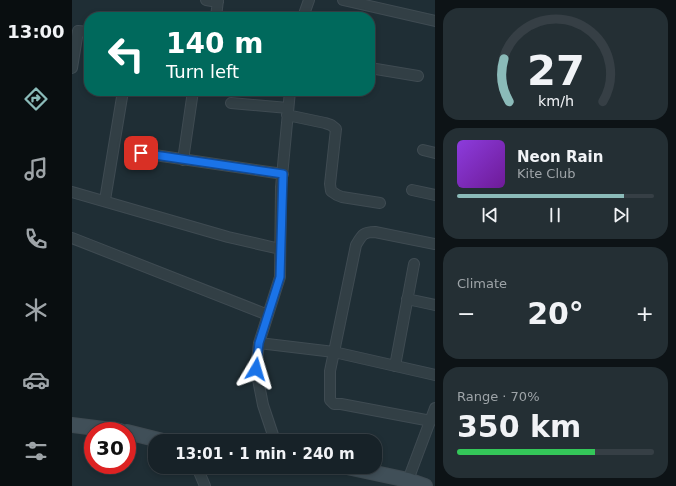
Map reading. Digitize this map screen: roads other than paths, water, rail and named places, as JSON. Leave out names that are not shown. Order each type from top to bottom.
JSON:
[{"type":"main road","points":[[72,425],[84,426]]},
{"type":"main road","points":[[136,434],[148,437]]},
{"type":"main road","points":[[380,474],[408,480],[425,486]]},
{"type":"street","points":[[206,0],[218,1],[217,12]]},
{"type":"street","points":[[305,12],[309,0]]},
{"type":"street","points":[[343,0],[435,21]]},
{"type":"street","points":[[72,68],[78,31],[84,32]]},
{"type":"street","points":[[375,69],[418,76]]},
{"type":"street","points":[[105,200],[123,96]]},
{"type":"street","points":[[183,160],[192,96]]},
{"type":"street","points":[[273,434],[263,405],[256,369],[259,343],[280,277],[283,174],[290,96]]},
{"type":"street","points":[[231,103],[288,112],[331,125],[336,129],[330,184],[331,191],[342,197],[380,203]]},
{"type":"street","points":[[423,150],[435,153]]},
{"type":"street","points":[[141,153],[283,174]]},
{"type":"street","points":[[412,190],[435,195]]},
{"type":"street","points":[[72,192],[105,200],[221,235],[280,249]]},
{"type":"street","points":[[431,421],[341,404],[334,404],[330,400],[330,371],[356,245],[361,236],[366,232],[375,232],[435,244]]},
{"type":"street","points":[[72,238],[268,315]]},
{"type":"street","points":[[395,366],[414,264]]},
{"type":"street","points":[[407,299],[435,305]]},
{"type":"street","points":[[259,343],[334,352],[435,375]]},
{"type":"street","points":[[408,480],[435,408]]},
{"type":"street","points":[[200,474],[205,486]]}]
